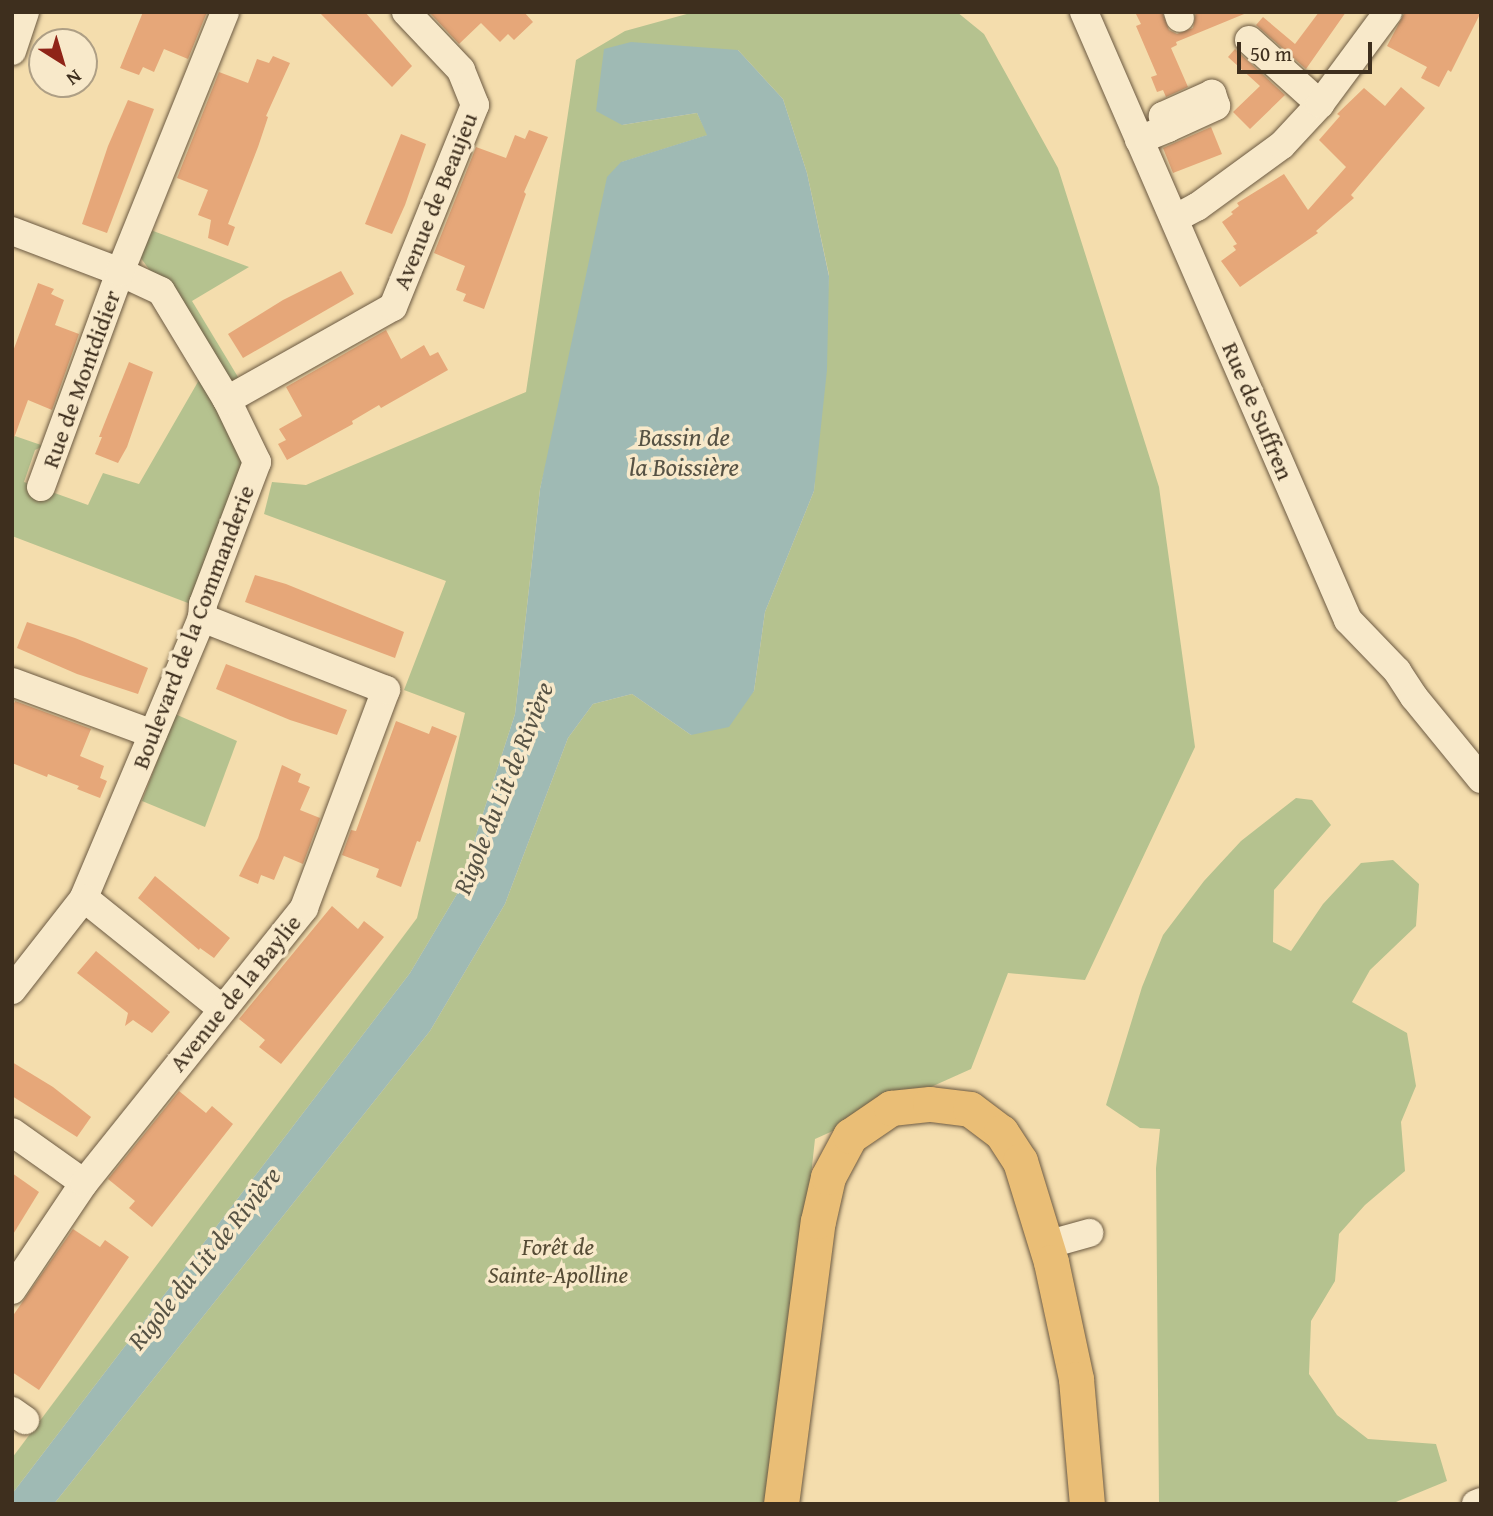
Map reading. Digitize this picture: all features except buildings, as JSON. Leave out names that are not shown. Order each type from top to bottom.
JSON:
[{"type":"main road","points":[[781,1504],[818,1221],[828,1177],[850,1136],[891,1108],[930,1104],[970,1110],[1001,1132],[1020,1161],[1046,1245],[1076,1379],[1087,1504]]},
{"type":"street","points":[[12,51],[25,12]]},
{"type":"street","points":[[120,272],[225,12]]},
{"type":"street","name":"Avenue de Beaujeu","points":[[227,400],[393,307],[475,105],[461,70],[405,12]]},
{"type":"street","name":"Rue de Suffren","points":[[1084,12],[1176,218],[1348,620],[1397,671],[1414,697],[1481,779]]},
{"type":"street","points":[[1176,218],[1206,200],[1282,145],[1320,104],[1388,12]]},
{"type":"street","points":[[1249,40],[1320,104]]},
{"type":"street","points":[[1139,140],[1168,128]]},
{"type":"street","name":"Boulevard de la Commanderie","points":[[12,231],[120,272],[161,291],[227,400],[257,462],[203,604],[202,618],[84,898],[12,990]]},
{"type":"street","name":"Rue de Montdidier","points":[[41,487],[120,272]]},
{"type":"street","name":"Avenue de la Baylie","points":[[12,1290],[83,1183],[304,908],[386,690],[202,618]]},
{"type":"street","points":[[12,682],[153,734]]},
{"type":"street","points":[[84,898],[222,1009]]},
{"type":"street","points":[[12,1132],[83,1183]]},
{"type":"street","points":[[1046,1245],[1089,1233]]},
{"type":"green space","name":"Forêt de Sainte-Apolline","points":[[694,12],[957,12],[984,34],[1058,168],[1159,487],[1195,747],[1085,980],[1008,973],[971,1069],[815,1139],[775,1504],[54,1504],[430,1031],[505,904],[568,738],[593,704],[632,694],[691,735],[754,691],[765,612],[814,491],[829,275],[807,173],[783,99],[738,50],[622,125],[697,113],[708,135],[622,162],[540,489],[515,714],[457,894],[410,973],[12,1494],[12,1458],[417,918],[465,713],[404,690],[446,581],[264,514],[272,482],[306,485],[526,392],[576,60],[625,31]]},
{"type":"green space","points":[[148,229],[249,267],[192,301],[241,382],[231,380],[140,257]]},
{"type":"green space","points":[[199,380],[245,455],[197,603],[188,603],[12,536],[12,435],[44,446],[35,450],[24,482],[88,505],[103,473],[139,484]]},
{"type":"green space","points":[[175,714],[237,741],[205,827],[142,801]]},
{"type":"green space","points":[[1296,798],[1312,800],[1331,825],[1274,890],[1273,942],[1291,951],[1323,904],[1361,863],[1393,860],[1419,884],[1416,926],[1370,970],[1352,1002],[1407,1033],[1416,1086],[1401,1122],[1405,1171],[1365,1205],[1339,1234],[1335,1281],[1311,1321],[1309,1374],[1337,1415],[1368,1439],[1436,1444],[1447,1481],[1391,1504],[1159,1504],[1156,1168],[1160,1129],[1140,1128],[1106,1105],[1142,987],[1163,935],[1204,881],[1241,841]]},
{"type":"water","name":"Bassin de la Boissière","points":[[631,42],[738,50],[783,99],[807,173],[829,276],[827,370],[814,491],[765,612],[754,691],[729,727],[691,735],[632,694],[593,704],[568,738],[505,904],[430,1031],[54,1504],[12,1504],[12,1494],[410,973],[457,894],[515,714],[540,489],[607,177],[621,162],[707,135],[697,113],[622,125],[596,111],[604,49]]},
{"type":"water label","name":"Rigole du Lit de Rivière","points":[[503,788]]},
{"type":"water label","name":"Rigole du Lit de Rivière","points":[[204,1258]]}]
